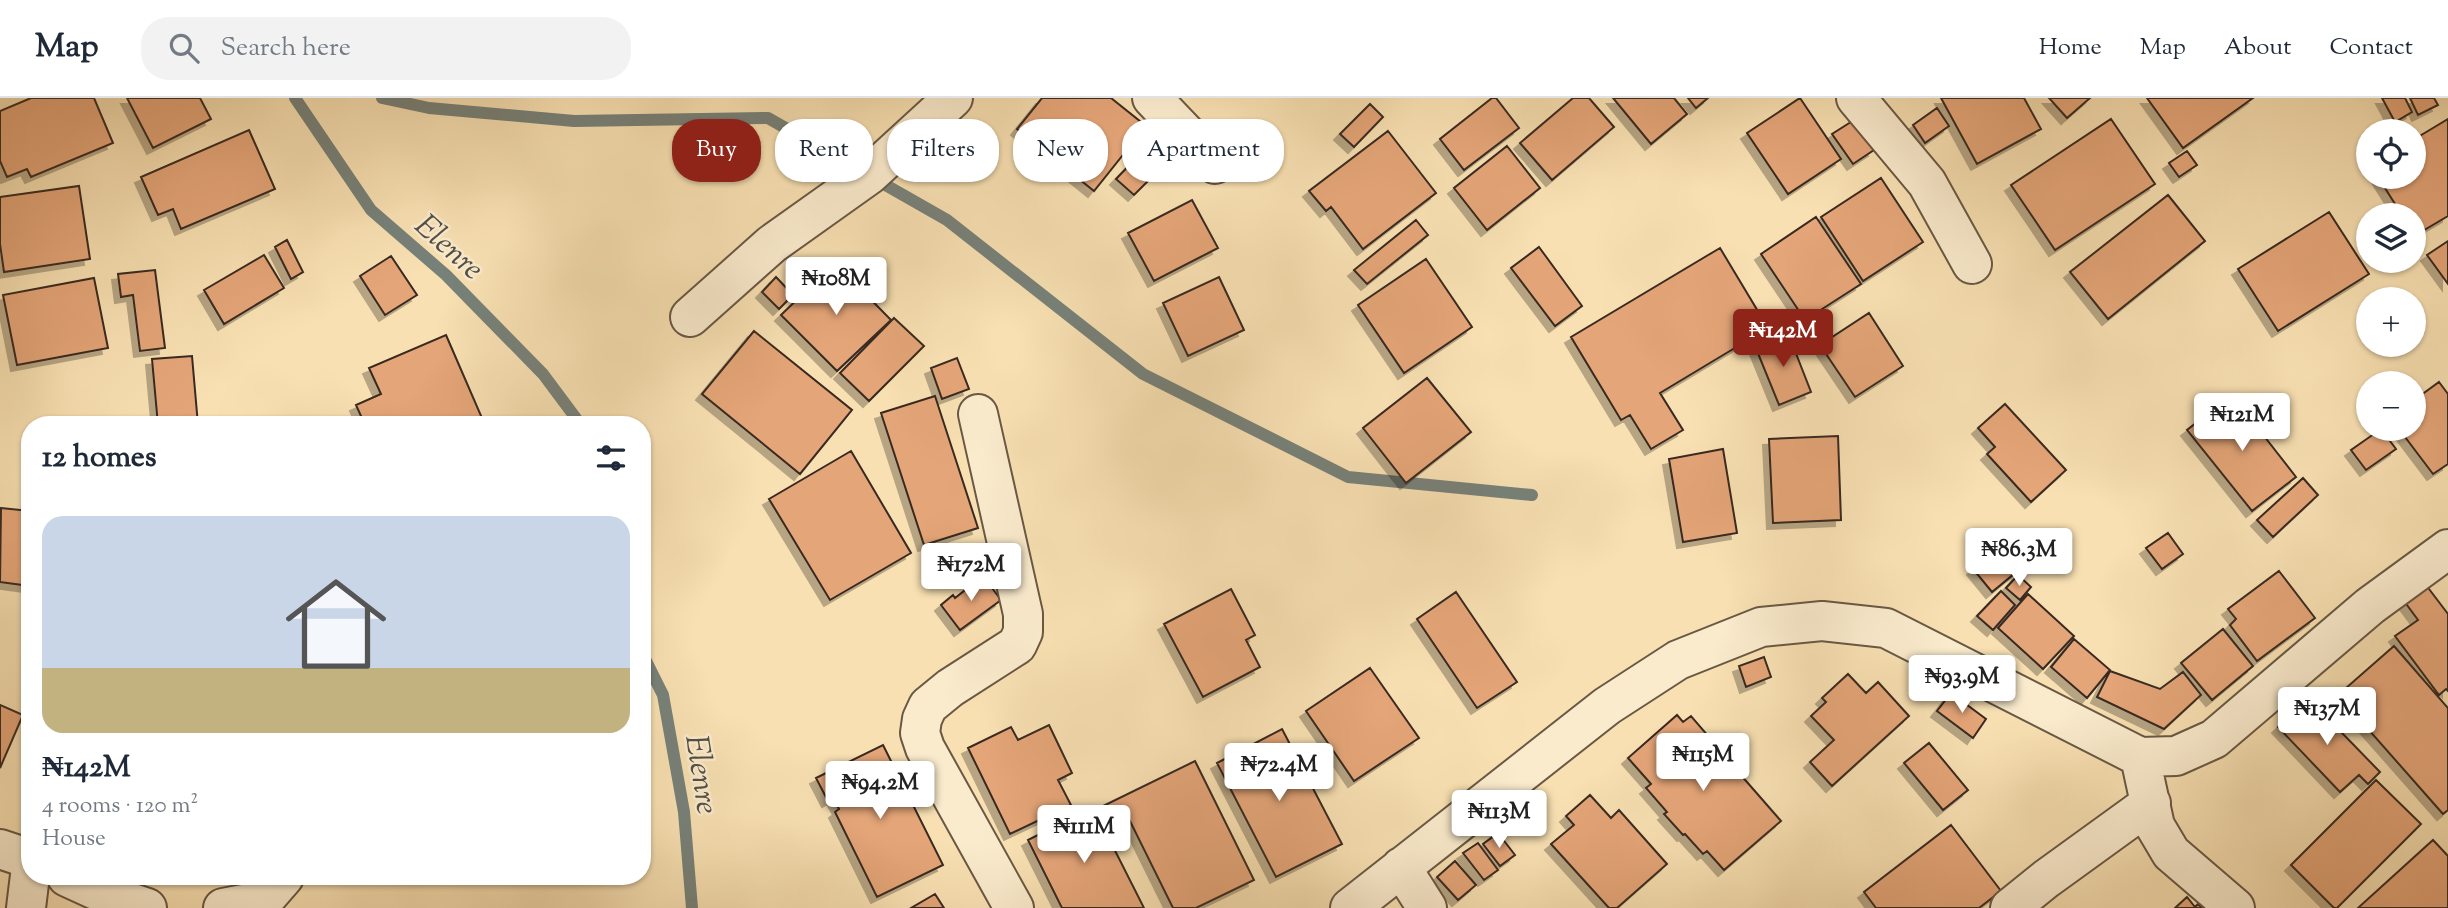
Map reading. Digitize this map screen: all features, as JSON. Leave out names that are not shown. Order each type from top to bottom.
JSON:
[{"type":"street","points":[[690,317],[772,244],[869,175],[953,98]]},
{"type":"street","points":[[1152,98],[1172,119]]},
{"type":"street","points":[[1856,98],[1927,183],[1972,264]]},
{"type":"street","points":[[978,414],[1023,614],[1023,632],[1017,645],[950,688],[928,706],[920,733],[925,748],[1014,908]]},
{"type":"street","points":[[1350,908],[1607,706],[1678,660],[1761,627],[1822,621],[1886,628],[2140,757],[2176,756],[2214,739],[2370,606],[2448,549]]},
{"type":"street","points":[[2140,757],[2155,826],[2171,853],[2235,908]]},
{"type":"street","points":[[2010,908],[2046,878],[2151,803]]},
{"type":"street","points":[[0,849],[21,856]]},
{"type":"street","points":[[1401,867],[1427,908]]},
{"type":"street","points":[[26,908],[29,885]]},
{"type":"street","points":[[85,885],[147,908]]},
{"type":"street","points":[[223,908],[276,895]]},
{"type":"building","points":[[31,98],[94,98],[113,143],[31,177],[27,169],[7,177],[0,161],[0,111]]},
{"type":"building","points":[[127,98],[200,98],[211,119],[153,148]]},
{"type":"building","points":[[1042,98],[1111,98],[1137,119],[1122,119],[1122,156],[1108,174],[1108,119],[1025,119]]},
{"type":"building","points":[[1492,98],[1496,98],[1519,128],[1464,170],[1440,139]]},
{"type":"building","points":[[1573,98],[1589,98],[1614,127],[1552,180],[1520,143]]},
{"type":"building","points":[[1613,98],[1674,98],[1687,114],[1651,144]]},
{"type":"building","points":[[1688,98],[1708,98],[1696,108]]},
{"type":"building","points":[[1800,98],[1841,159],[1788,194],[1747,133]]},
{"type":"building","points":[[1941,98],[2024,98],[2041,129],[1977,164]]},
{"type":"building","points":[[2049,98],[2090,98],[2067,118]]},
{"type":"building","points":[[2147,98],[2253,98],[2183,148]]},
{"type":"building","points":[[2382,98],[2405,98],[2412,112],[2400,119],[2393,119]]},
{"type":"building","points":[[2410,98],[2434,98],[2438,105],[2418,115]]},
{"type":"building","points":[[1370,104],[1383,117],[1354,147],[1340,134]]},
{"type":"building","points":[[1937,108],[1949,126],[1925,143],[1913,125]]},
{"type":"building","points":[[2111,119],[2155,184],[2055,250],[2011,185]]},
{"type":"building","points":[[2448,119],[2448,216],[2426,229],[2426,203],[2394,203],[2386,189],[2426,189],[2426,132]]},
{"type":"building","points":[[1854,120],[1874,150],[1853,164],[1832,134]]},
{"type":"building","points":[[249,130],[275,189],[181,229],[173,209],[158,215],[141,177]]},
{"type":"building","points":[[1388,131],[1436,193],[1363,249],[1331,207],[1326,211],[1309,191]]},
{"type":"building","points":[[1507,146],[1540,188],[1487,230],[1454,188]]},
{"type":"building","points":[[2187,151],[2197,165],[2179,177],[2169,163]]},
{"type":"building","points":[[1122,173],[1122,182],[1147,182],[1134,195],[1116,179]]},
{"type":"building","points":[[1881,178],[1923,242],[1863,281],[1821,217]]},
{"type":"building","points":[[1083,182],[1101,182],[1094,191]]},
{"type":"building","points":[[79,186],[90,259],[4,272],[0,244],[0,197]]},
{"type":"building","points":[[2168,195],[2205,241],[2108,319],[2070,272]]},
{"type":"building","points":[[1192,200],[1218,248],[1154,281],[1128,233]]},
{"type":"building","points":[[2329,212],[2356,254],[2356,273],[2369,274],[2278,331],[2238,269]]},
{"type":"building","points":[[1816,217],[1861,284],[1805,320],[1761,254]]},
{"type":"building","points":[[1416,220],[1428,235],[1367,284],[1354,270]]},
{"type":"building","points":[[287,240],[303,272],[291,279],[275,247]]},
{"type":"building","points":[[2448,241],[2448,284],[2427,255]]},
{"type":"building","points":[[1539,247],[1582,306],[1555,326],[1511,268]]},
{"type":"building","points":[[1720,248],[1768,328],[1660,393],[1683,430],[1651,449],[1630,415],[1621,420],[1571,337]]},
{"type":"building","points":[[264,255],[284,288],[224,324],[204,290]]},
{"type":"building","points":[[391,256],[417,295],[385,315],[360,276]]},
{"type":"building","points":[[1426,259],[1472,327],[1404,373],[1358,305]]},
{"type":"building","points":[[835,263],[891,320],[837,371],[781,315]]},
{"type":"building","points":[[155,270],[165,348],[140,351],[133,295],[121,297],[118,274]]},
{"type":"building","points":[[776,277],[793,295],[779,309],[762,292]]},
{"type":"building","points":[[1219,277],[1244,330],[1188,356],[1163,303]]},
{"type":"building","points":[[94,278],[108,348],[17,365],[3,295]]},
{"type":"building","points":[[1869,313],[1903,366],[1855,397],[1820,345]]},
{"type":"building","points":[[894,318],[924,346],[869,401],[840,373]]},
{"type":"building","points":[[754,331],[852,410],[800,474],[702,394]]},
{"type":"building","points":[[1788,333],[1811,392],[1779,405],[1755,346]]},
{"type":"building","points":[[446,335],[481,416],[361,416],[356,405],[381,394],[369,368]]},
{"type":"building","points":[[192,356],[197,416],[157,416],[152,359]]},
{"type":"building","points":[[957,358],[969,389],[942,399],[931,368]]},
{"type":"building","points":[[1427,378],[1471,432],[1406,483],[1363,428]]},
{"type":"building","points":[[2439,382],[2448,394],[2448,464],[2433,474],[2408,441],[2426,441],[2426,392]]},
{"type":"building","points":[[2232,395],[2296,477],[2252,511],[2187,430]]},
{"type":"building","points":[[935,396],[978,528],[924,545],[881,413]]},
{"type":"building","points":[[2005,404],[2066,470],[2031,502],[1987,454],[1995,447],[1978,428]]},
{"type":"building","points":[[1838,436],[1841,520],[1773,523],[1769,439]]},
{"type":"building","points":[[2364,441],[2390,441],[2396,449],[2366,470],[2351,450]]},
{"type":"building","points":[[1723,449],[1737,533],[1683,542],[1669,459]]},
{"type":"building","points":[[851,451],[911,553],[830,600],[769,499]]},
{"type":"building","points":[[2303,478],[2318,495],[2273,537],[2257,520]]},
{"type":"building","points":[[1,508],[21,510],[21,585],[0,582]]},
{"type":"building","points":[[2168,533],[2183,554],[2162,569],[2146,548]]},
{"type":"building","points":[[2008,542],[2026,564],[1992,592],[1973,569]]},
{"type":"building","points":[[2279,571],[2315,618],[2257,661],[2230,625],[2236,619],[2228,609]]},
{"type":"building","points":[[2018,575],[2031,587],[2020,600],[2006,588]]},
{"type":"building","points":[[983,576],[1001,600],[960,630],[941,605],[953,595],[955,598]]},
{"type":"building","points":[[2426,585],[2448,614],[2448,691],[2446,689],[2439,695],[2395,636],[2418,620],[2404,601]]},
{"type":"building","points":[[1231,589],[1255,635],[1246,640],[1260,667],[1203,697],[1164,624]]},
{"type":"building","points":[[2001,591],[2015,605],[1993,630],[1977,616]]},
{"type":"building","points":[[1456,592],[1517,682],[1477,708],[1417,619]]},
{"type":"building","points":[[2028,594],[2074,636],[2043,669],[1998,628]]},
{"type":"building","points":[[2223,629],[2253,666],[2212,700],[2181,663]]},
{"type":"building","points":[[2074,639],[2110,670],[2087,698],[2051,667]]},
{"type":"building","points":[[2394,646],[2448,708],[2448,810],[2443,814],[2338,695]]},
{"type":"building","points":[[1764,657],[1771,677],[1746,687],[1739,666]]},
{"type":"building","points":[[1370,668],[1419,738],[1354,781],[1306,711]]},
{"type":"building","points":[[2110,671],[2160,689],[2183,672],[2201,695],[2164,729],[2097,697]]},
{"type":"building","points":[[1848,674],[1866,693],[1878,682],[1909,716],[1832,786],[1810,762],[1834,740],[1811,716],[1826,702],[1822,698]]},
{"type":"building","points":[[1951,693],[1986,719],[1973,738],[1937,711]]},
{"type":"building","points":[[2309,699],[2380,772],[2368,784],[2359,775],[2340,792],[2278,727]]},
{"type":"building","points":[[0,705],[21,714],[21,720],[0,768]]},
{"type":"building","points":[[1677,715],[1683,722],[1691,716],[1716,745],[1700,758],[1711,771],[1726,758],[1781,821],[1724,870],[1707,851],[1703,854],[1664,814],[1667,812],[1646,788],[1651,784],[1628,758]]},
{"type":"building","points":[[1049,725],[1072,773],[1058,780],[1071,805],[1010,834],[968,748],[1011,727],[1018,740]]},
{"type":"building","points":[[1282,729],[1342,844],[1276,877],[1217,763]]},
{"type":"building","points":[[1929,743],[1968,790],[1943,810],[1904,763]]},
{"type":"building","points":[[883,745],[943,865],[877,897],[835,812],[839,809],[833,798],[828,801],[816,778]]},
{"type":"building","points":[[1195,761],[1254,880],[1196,908],[1173,908],[1129,819],[1110,829],[1099,808]]},
{"type":"building","points":[[2376,780],[2421,824],[2334,908],[2291,865]]},
{"type":"building","points":[[1590,795],[1611,818],[1619,810],[1667,864],[1617,908],[1609,908],[1551,844],[1574,825],[1566,816]]},
{"type":"building","points":[[1093,807],[1144,908],[1062,908],[1028,840]]},
{"type":"building","points":[[1951,825],[2001,891],[1979,908],[1876,908],[1864,892]]},
{"type":"building","points":[[1498,833],[1515,855],[1500,866],[1483,844]]},
{"type":"building","points":[[2433,840],[2448,856],[2448,908],[2358,908]]},
{"type":"building","points":[[1478,843],[1498,870],[1484,880],[1463,853]]},
{"type":"building","points":[[1455,861],[1476,885],[1458,900],[1437,877]]},
{"type":"building","points":[[935,894],[944,908],[911,908]]},
{"type":"building","points":[[2187,897],[2195,907],[2198,904],[2202,908],[2175,908]]},
{"type":"waterway","name":"Elenre","points":[[295,98],[371,210],[446,275],[543,374],[574,416]]},
{"type":"waterway","points":[[382,98],[429,108],[574,121],[768,118],[947,220],[1143,374],[1348,477],[1532,495]]},
{"type":"waterway","name":"Elenre","points":[[651,671],[663,695],[684,812],[692,908]]}]
